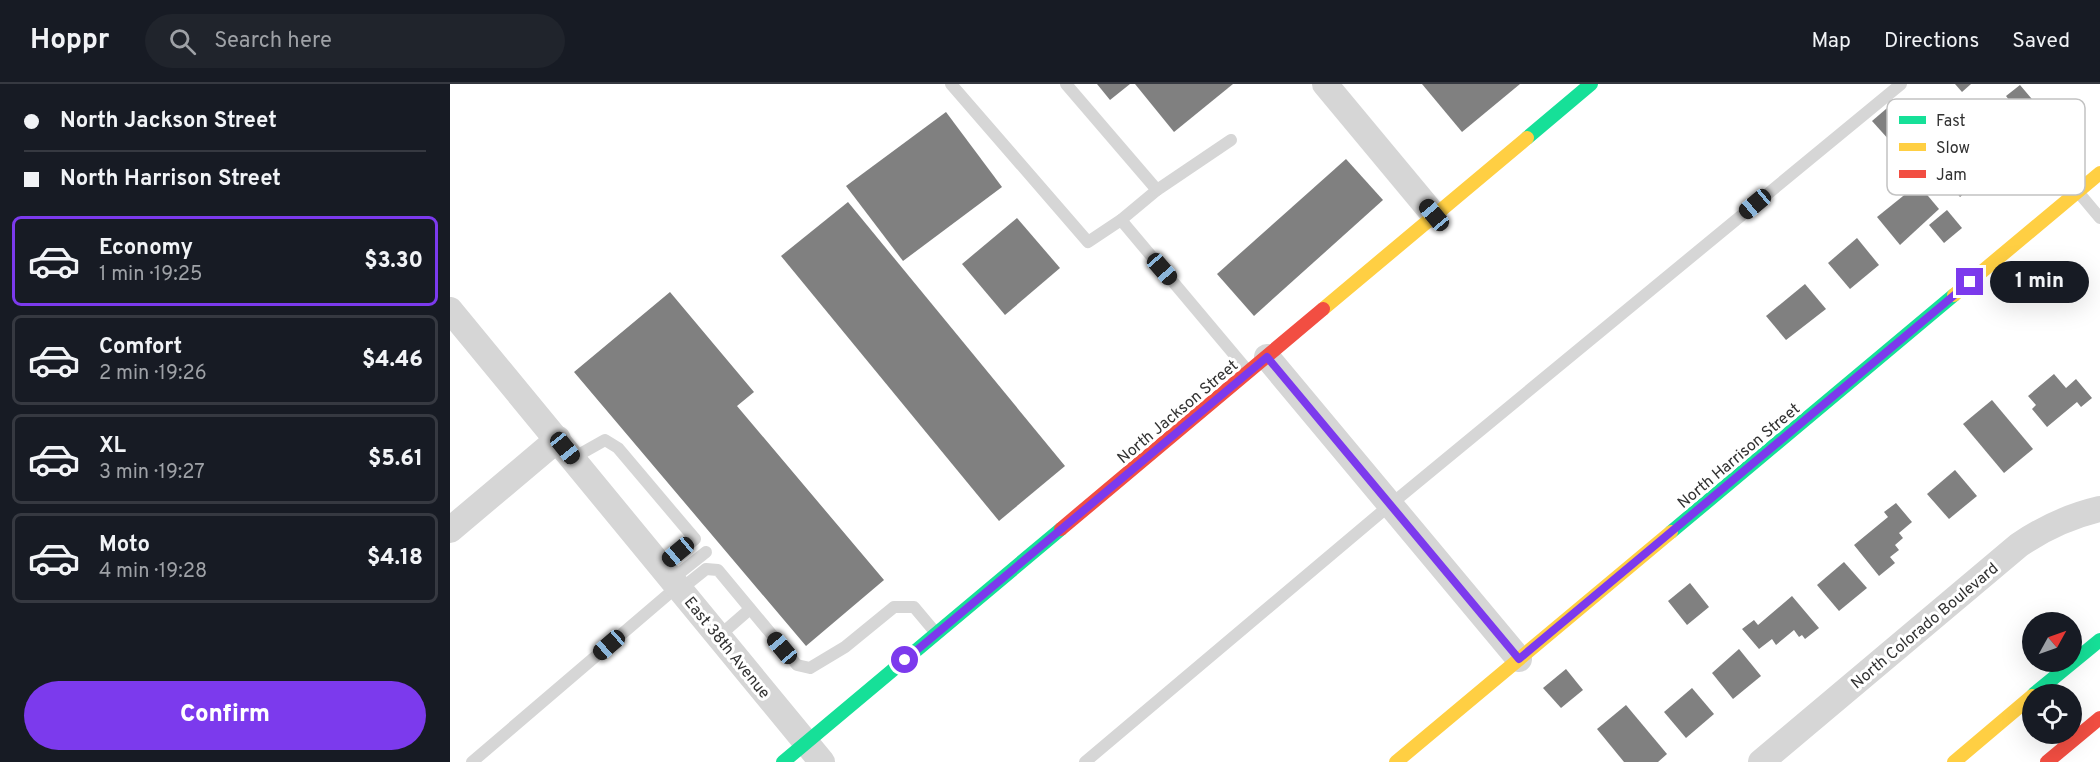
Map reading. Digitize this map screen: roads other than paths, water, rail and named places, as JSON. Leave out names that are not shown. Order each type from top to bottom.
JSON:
[{"type":"street","points":[[1324,84],[1434,215]]},
{"type":"street","name":"North Jackson Street","points":[[783,762],[1591,84]]},
{"type":"street","name":"North Harrison Street","points":[[2085,187],[2100,173]]},
{"type":"street","name":"North Harrison Street","points":[[1396,762],[2075,195]]},
{"type":"street","name":"East 38th Avenue","points":[[450,310],[822,762]]},
{"type":"street","points":[[1258,365],[1390,505],[1519,659]]},
{"type":"street","points":[[450,530],[565,448]]},
{"type":"street","name":"North Colorado Boulevard","points":[[1761,762],[2019,545],[2060,522],[2100,509]]},
{"type":"street","points":[[2046,684],[2100,640]]},
{"type":"street","points":[[1954,762],[2022,704]]},
{"type":"street","points":[[2047,762],[2100,718]]},
{"type":"lane","points":[[951,84],[1088,242],[1121,220],[1157,190],[1232,140]]},
{"type":"lane","points":[[1066,84],[1157,190]]},
{"type":"lane","points":[[1085,762],[1390,505],[1901,84]]},
{"type":"lane","points":[[2081,195],[2100,218]]},
{"type":"lane","points":[[1121,220],[1258,365]]},
{"type":"lane","points":[[565,448],[605,440],[618,448],[695,539],[673,580]]},
{"type":"lane","points":[[472,762],[706,552]]},
{"type":"lane","points":[[673,580],[706,568],[718,570],[797,666],[810,668],[845,647],[894,608],[914,607],[937,634]]},
{"type":"lane","points":[[719,636],[750,609]]}]
